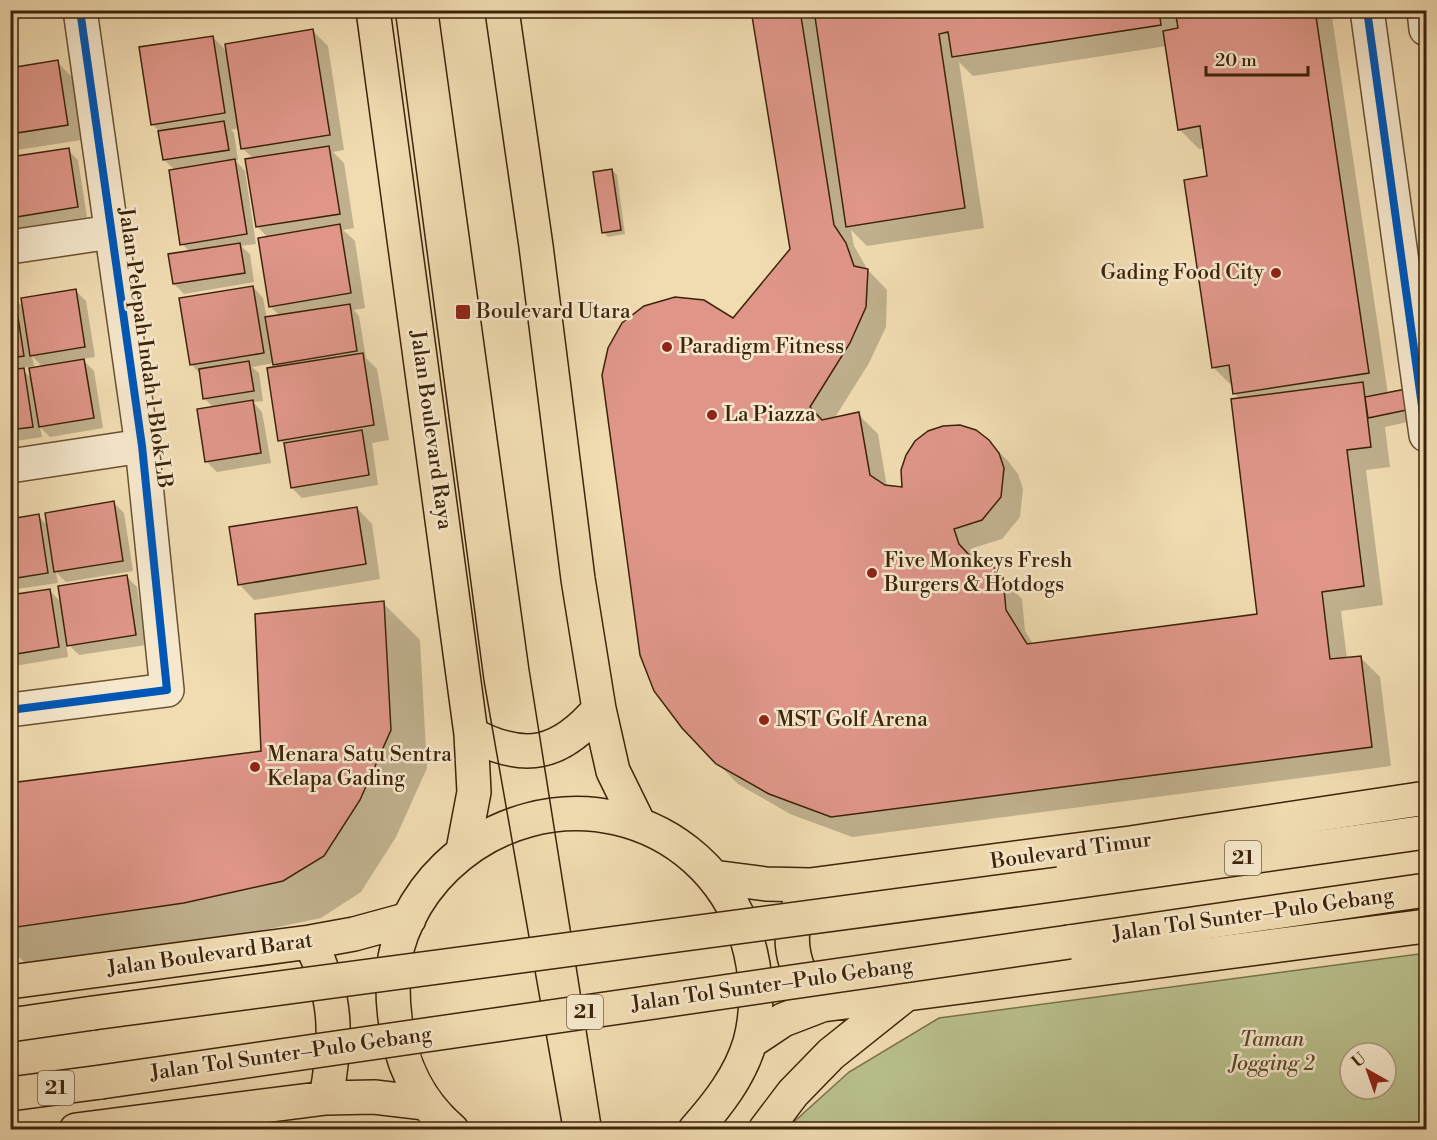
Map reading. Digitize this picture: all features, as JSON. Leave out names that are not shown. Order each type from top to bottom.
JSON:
[{"type":"main road","name":"Jalan Boulevard Raya","points":[[373,10],[471,734],[474,792],[463,850]]},
{"type":"main road","points":[[502,10],[536,246],[578,579],[599,709],[613,771],[639,824]]},
{"type":"main road","points":[[471,734],[497,747],[526,752],[555,746],[581,731],[599,709]]},
{"type":"main road","name":"Boulevard Timur","points":[[713,877],[766,884],[810,885],[1130,843],[1426,798]]},
{"type":"main road","points":[[452,1130],[425,1103],[411,1080],[393,1015],[393,974],[399,946],[417,903],[438,875],[463,850],[495,831],[529,818],[557,814],[603,815],[639,824],[671,840],[713,877],[740,920],[752,954],[756,990],[750,1042],[741,1065],[721,1100],[695,1130]]},
{"type":"main road","name":"21","points":[[10,1025],[1048,886],[1426,832]]},
{"type":"main road","points":[[810,885],[793,920],[792,950],[802,981],[822,1005]]},
{"type":"main road","name":"Jalan Tol Sunter–Pulo Gebang","points":[[10,1094],[1426,890]]},
{"type":"main road","name":"Jalan Boulevard Barat","points":[[10,982],[310,942],[354,934],[409,919]]},
{"type":"main road","points":[[750,1042],[783,1020],[822,1005],[1426,926]]},
{"type":"main road","points":[[310,942],[330,989],[334,1042],[326,1098]]},
{"type":"main road","points":[[765,1130],[793,1093],[831,1054],[905,995]]},
{"type":"main road","points":[[76,1130],[326,1098],[374,1097],[425,1103]]},
{"type":"street","name":"Jalan Pelepah Indah 1 Blok LB","points":[[10,710],[166,690],[142,446],[80,10]]},
{"type":"street","points":[[1367,10],[1426,435]]},
{"type":"street","points":[[1424,10],[1426,29]]},
{"type":"street","points":[[10,247],[111,232]]},
{"type":"street","points":[[10,466],[142,446]]},
{"type":"green space","name":"Taman Jogging 2","points":[[1426,953],[1426,1129],[786,1129],[849,1072],[939,1018]]},
{"type":"green space","points":[[227,1116],[290,1129],[151,1130]]},
{"type":"building","name":"La Piazza","points":[[751,10],[800,10],[834,225],[846,243],[854,266],[868,269],[866,307],[850,343],[810,407],[822,420],[859,412],[870,475],[885,485],[902,487],[901,470],[906,455],[915,441],[928,431],[943,426],[960,425],[976,430],[989,440],[999,453],[1004,468],[1001,497],[982,520],[954,529],[959,544],[972,558],[989,562],[1003,577],[1006,610],[1027,644],[1257,614],[1231,399],[1363,382],[1371,447],[1347,450],[1364,586],[1322,592],[1330,659],[1361,656],[1372,747],[831,817],[769,794],[716,764],[682,728],[654,691],[640,655],[602,375],[608,348],[622,323],[644,306],[675,297],[704,300],[733,318],[790,249]]},
{"type":"building","points":[[814,10],[1159,10],[1161,25],[952,57],[948,32],[939,34],[965,208],[846,227]]},
{"type":"building","name":"Gading Food City","points":[[1175,10],[1315,10],[1369,373],[1233,394],[1229,365],[1212,368],[1184,180],[1207,176],[1200,126],[1178,130],[1163,31],[1178,28]]},
{"type":"building","points":[[313,29],[330,135],[241,149],[225,44]]},
{"type":"building","points":[[213,36],[225,113],[151,125],[139,47]]},
{"type":"building","points":[[58,60],[68,125],[10,134],[10,68]]},
{"type":"building","points":[[224,121],[229,150],[163,160],[158,131]]},
{"type":"building","points":[[329,146],[340,214],[256,227],[245,159]]},
{"type":"building","points":[[69,148],[78,207],[10,218],[10,157]]},
{"type":"building","points":[[235,159],[247,234],[180,245],[169,170]]},
{"type":"building","points":[[612,169],[621,230],[602,233],[593,172]]},
{"type":"building","points":[[340,224],[351,293],[269,307],[258,238]]},
{"type":"building","points":[[240,243],[245,273],[173,284],[168,254]]},
{"type":"building","points":[[253,286],[264,353],[190,365],[179,298]]},
{"type":"building","points":[[76,289],[85,347],[30,356],[21,298]]},
{"type":"building","points":[[10,298],[15,298],[24,356],[10,358]]},
{"type":"building","points":[[350,304],[357,351],[273,365],[265,317]]},
{"type":"building","points":[[363,353],[374,425],[278,441],[267,368]]},
{"type":"building","points":[[84,359],[94,418],[39,427],[29,368]]},
{"type":"building","points":[[249,361],[254,391],[203,399],[199,369]]},
{"type":"building","points":[[24,368],[33,427],[10,430],[10,370]]},
{"type":"building","points":[[1426,385],[1426,406],[1368,418],[1365,397]]},
{"type":"building","points":[[253,400],[261,453],[205,462],[197,409]]},
{"type":"building","points":[[362,430],[369,475],[291,488],[284,443]]},
{"type":"building","points":[[114,501],[123,561],[54,572],[45,513]]},
{"type":"building","points":[[357,507],[366,564],[238,585],[229,527]]},
{"type":"building","points":[[39,514],[48,573],[10,579],[10,519]]},
{"type":"building","points":[[127,575],[136,635],[67,646],[58,586]]},
{"type":"building","points":[[50,589],[59,647],[10,655],[10,595]]},
{"type":"building","name":"Menara Satu Sentra Kelapa Gading","points":[[384,601],[391,730],[360,800],[324,856],[283,881],[184,903],[10,928],[10,783],[261,751],[255,614]]},
{"type":"tram line","points":[[395,10],[484,681],[563,1130]]},
{"type":"tram line","points":[[438,10],[529,669],[602,1130]]},
{"type":"cycle path","points":[[10,710],[167,690],[142,446],[80,10]]},
{"type":"cycle path","points":[[1367,10],[1426,435]]},
{"type":"place","name":"Gading Food City","points":[[1276,273]]},
{"type":"place","name":"Boulevard Utara","points":[[463,312]]},
{"type":"place","name":"Paradigm Fitness","points":[[667,347]]},
{"type":"place","name":"La Piazza","points":[[712,415]]},
{"type":"place","name":"Five Monkeys Fresh Burgers & Hotdogs","points":[[872,573]]},
{"type":"place","name":"MST Golf Arena","points":[[764,720]]},
{"type":"place","name":"Menara Satu Sentra Kelapa Gading","points":[[255,767]]}]
